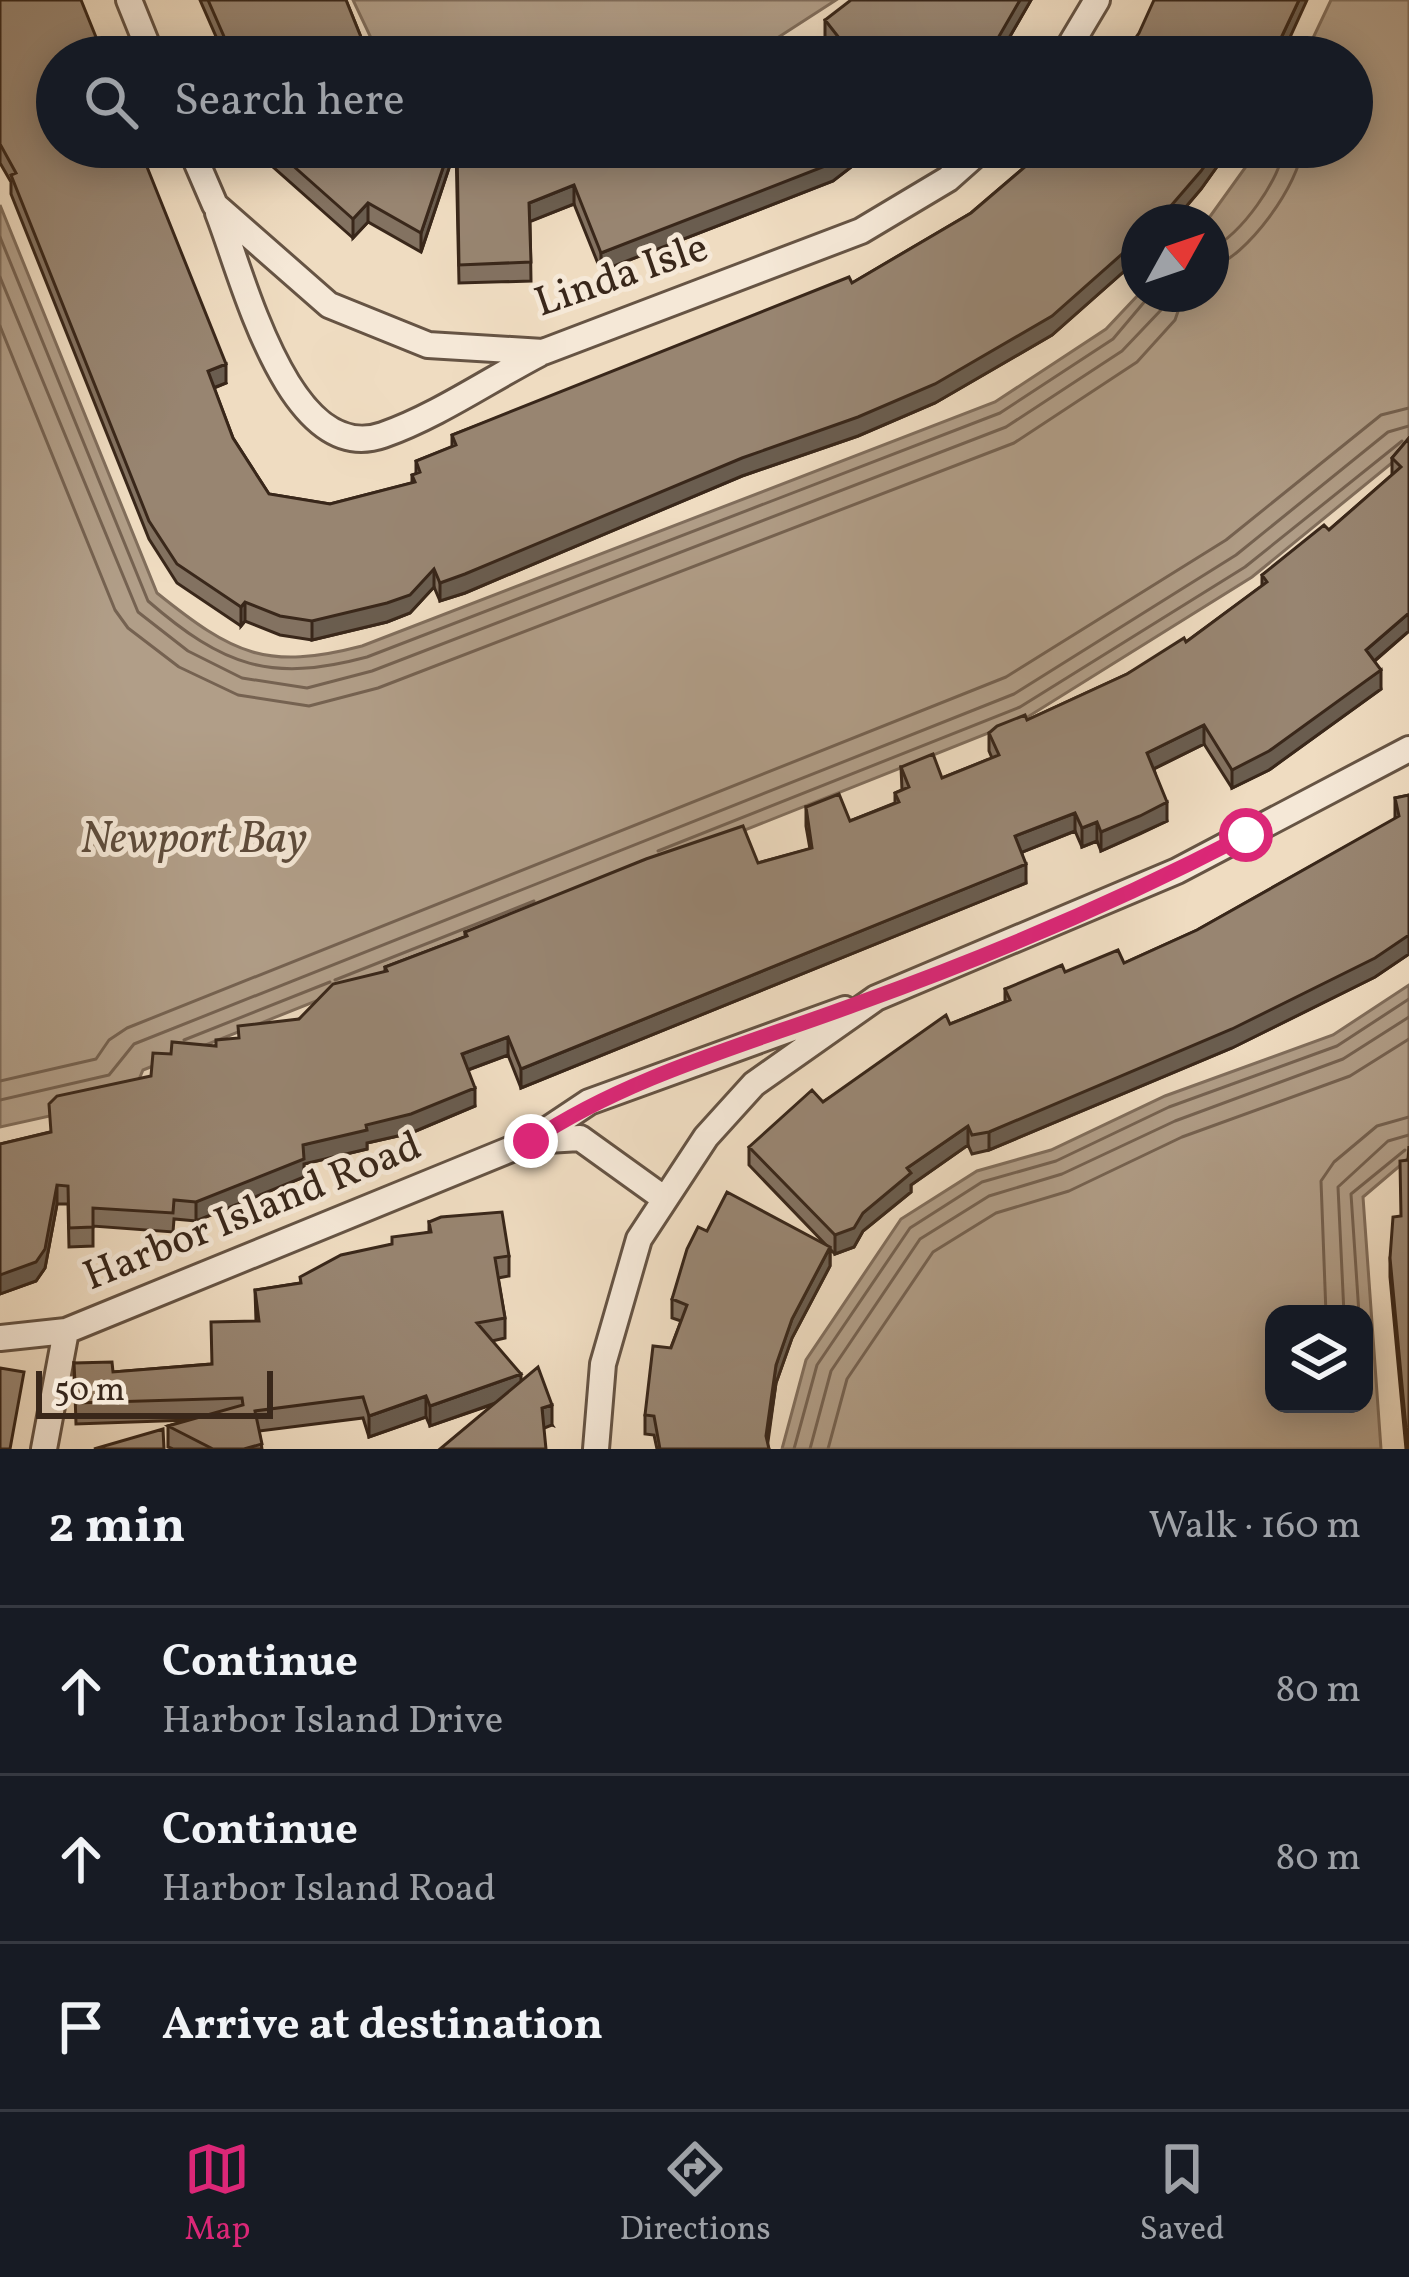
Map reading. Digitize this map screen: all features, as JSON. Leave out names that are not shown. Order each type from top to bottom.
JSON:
[{"type":"street","points":[[129,0],[144,36]]},
{"type":"street","points":[[1076,36],[1097,0]]},
{"type":"street","name":"Linda Isle","points":[[199,168],[215,205],[329,305],[428,345],[543,352],[860,231],[960,168]]},
{"type":"street","points":[[215,205],[282,375],[308,415],[342,438],[381,436],[543,352]]},
{"type":"street","points":[[596,1449],[603,1364],[639,1239],[662,1197],[754,1084],[876,998],[1177,871],[1409,749]]},
{"type":"street","name":"Harbor Island Road","points":[[0,1338],[66,1331],[531,1141],[589,1102],[876,998]]},
{"type":"street","name":"Harbor Island Road","points":[[531,1141],[580,1138],[662,1197]]},
{"type":"street","points":[[44,1449],[66,1331]]},
{"type":"water","points":[[353,0],[836,0],[780,36],[370,36]]},
{"type":"water","name":"Newport Bay","points":[[1331,0],[1409,0],[1409,449],[1252,577],[1026,718],[143,1070],[131,1098],[0,1127],[0,205],[157,593],[230,643],[252,652],[300,657],[362,646],[995,402],[1106,329],[1122,312],[1229,312],[1229,204],[1219,204],[1245,168],[1373,168],[1373,36],[1314,36]]},
{"type":"water","points":[[1409,985],[1409,1158],[1363,1197],[1371,1305],[1265,1305],[1265,1413],[1373,1413],[1373,1337],[1381,1449],[782,1449],[806,1360],[901,1219],[977,1171],[1051,1150],[1165,1096],[1333,1035]]},
{"type":"building","points":[[0,0],[81,0],[96,36],[36,36],[36,168],[147,168],[226,364],[208,371],[233,438],[269,494],[330,504],[415,482],[412,475],[420,472],[416,461],[456,445],[452,435],[849,277],[852,283],[971,213],[1024,168],[1203,168],[1173,204],[1121,204],[1121,255],[1052,316],[935,384],[742,458],[465,574],[440,583],[434,569],[410,595],[312,621],[280,616],[245,602],[241,607],[177,564],[149,521],[11,175],[16,173],[0,144]]},
{"type":"building","points":[[208,0],[346,0],[361,36],[224,36]]},
{"type":"building","points":[[851,0],[1020,0],[999,36],[838,36],[825,20]]},
{"type":"building","points":[[1154,0],[1299,0],[1282,36],[1137,36]]},
{"type":"building","points":[[296,168],[443,168],[421,233],[368,203],[353,219]]},
{"type":"building","points":[[457,168],[820,168],[601,253],[574,185],[529,203],[531,262],[459,265]]},
{"type":"building","points":[[1409,438],[1409,613],[1366,650],[1381,670],[1269,751],[1232,770],[1204,725],[1147,753],[1167,802],[1140,816],[1101,832],[1097,822],[1082,828],[1075,813],[1015,836],[1026,864],[521,1069],[508,1037],[462,1054],[475,1088],[411,1114],[366,1125],[367,1130],[303,1145],[304,1159],[196,1202],[174,1200],[173,1213],[93,1208],[93,1227],[69,1228],[68,1186],[57,1185],[45,1249],[36,1262],[0,1275],[0,1144],[51,1132],[49,1104],[57,1096],[151,1076],[153,1053],[171,1054],[172,1042],[216,1046],[216,1040],[239,1038],[238,1026],[299,1019],[333,984],[387,971],[385,967],[467,936],[465,932],[646,859],[743,826],[758,863],[812,848],[806,807],[839,794],[850,821],[899,802],[895,793],[909,787],[901,767],[933,754],[942,778],[999,755],[989,733],[997,726],[1025,715],[1027,720],[1127,674],[1184,638],[1186,642],[1267,582],[1262,575],[1324,525],[1329,530],[1401,467],[1392,458]]},
{"type":"building","points":[[1409,795],[1409,935],[1375,958],[1232,1029],[989,1132],[972,1135],[968,1126],[907,1168],[911,1173],[863,1213],[854,1228],[835,1235],[749,1147],[812,1090],[823,1102],[946,1015],[950,1024],[1010,1000],[1005,989],[1062,965],[1065,972],[1118,950],[1124,963],[1197,930],[1399,816],[1395,798]]},
{"type":"building","points":[[1409,1146],[1408,1449],[1390,1258],[1393,1217],[1401,1216],[1400,1161],[1408,1160]]},
{"type":"building","points":[[727,1192],[830,1247],[792,1319],[776,1365],[766,1436],[769,1449],[660,1449],[654,1416],[645,1415],[653,1346],[671,1348],[687,1305],[672,1299],[687,1249],[698,1227],[707,1231]]},
{"type":"building","points":[[502,1212],[509,1256],[495,1258],[505,1318],[477,1323],[521,1374],[430,1406],[426,1396],[369,1416],[363,1397],[255,1411],[262,1444],[244,1449],[213,1449],[168,1426],[243,1405],[242,1398],[76,1403],[74,1363],[112,1362],[113,1372],[212,1364],[211,1322],[259,1321],[255,1290],[301,1283],[300,1277],[341,1255],[392,1244],[392,1237],[431,1232],[429,1222],[441,1217]]},
{"type":"building","points":[[538,1367],[552,1405],[542,1408],[546,1449],[440,1449]]},
{"type":"building","points":[[0,1368],[24,1372],[10,1449],[0,1449]]},
{"type":"building","points":[[163,1429],[164,1449],[94,1449]]},
{"type":"route","points":[[531,1141],[589,1102],[876,998],[1177,871],[1246,835]]}]
